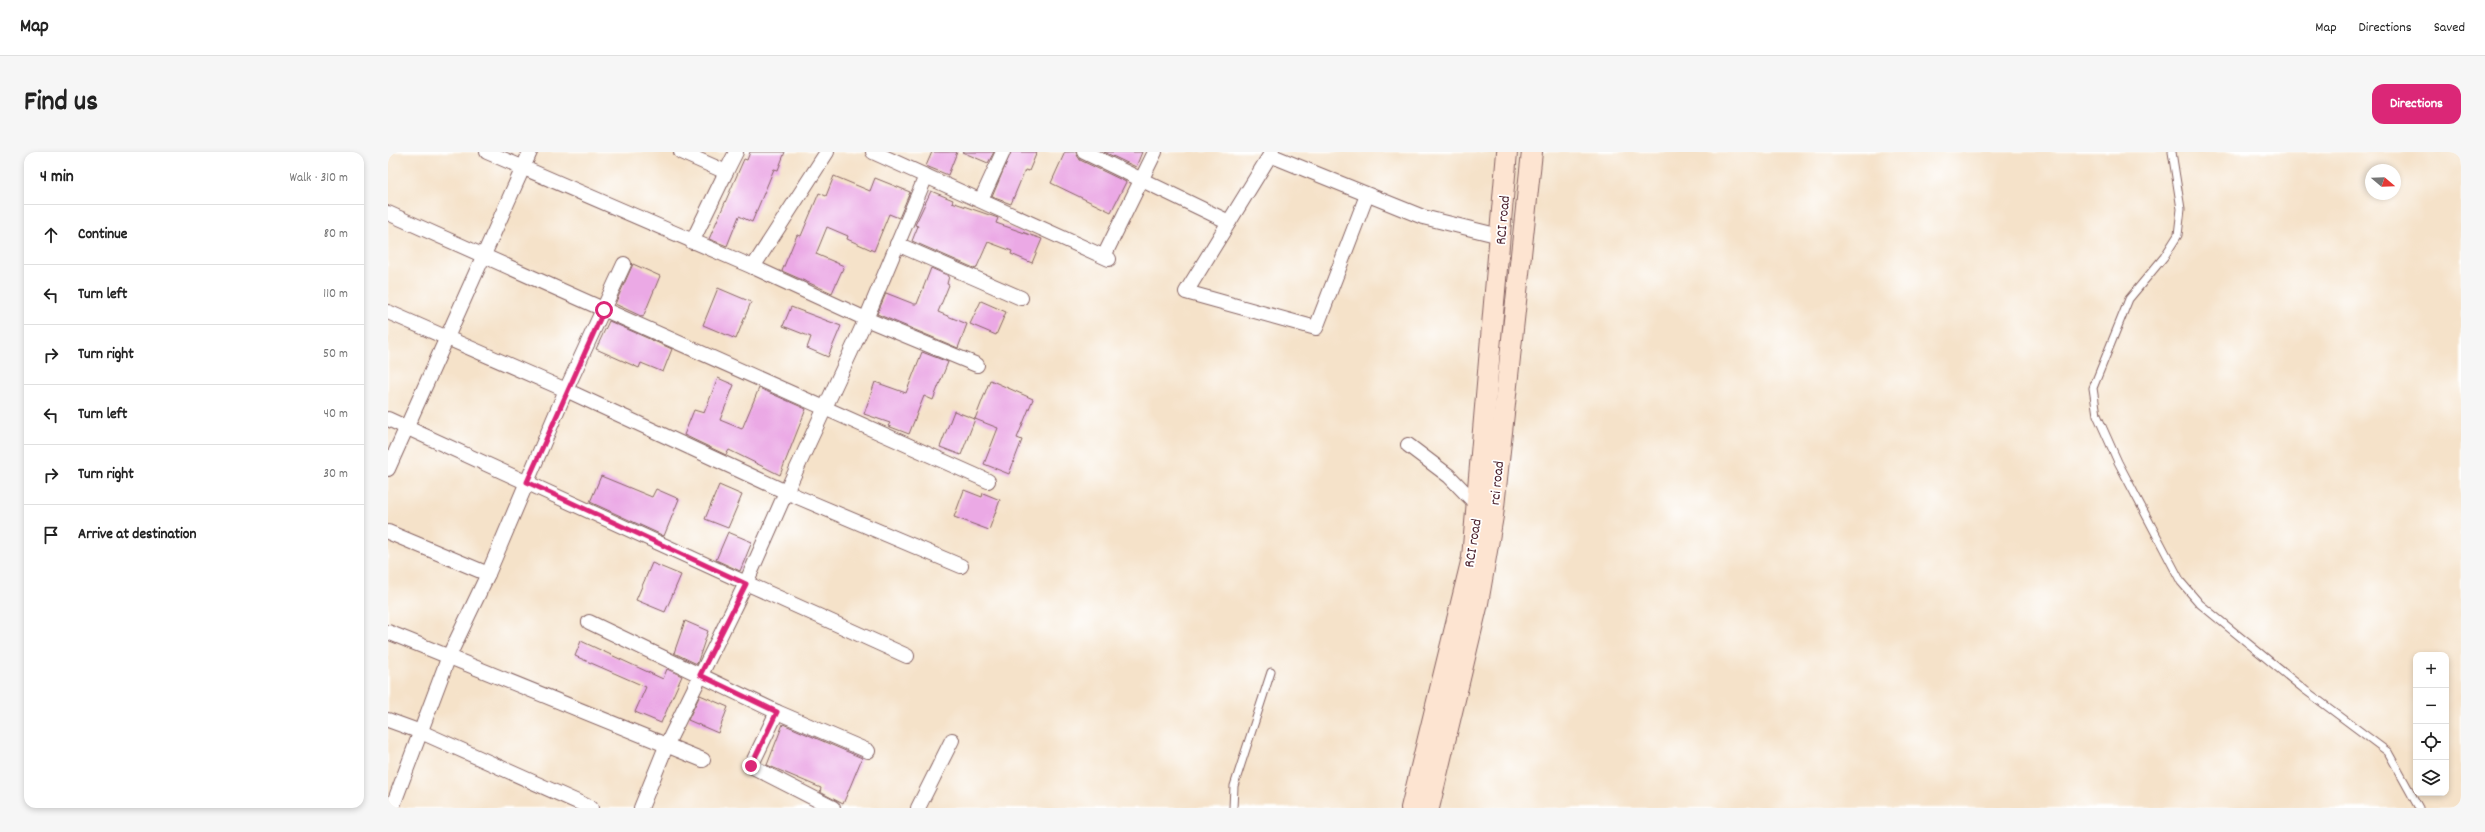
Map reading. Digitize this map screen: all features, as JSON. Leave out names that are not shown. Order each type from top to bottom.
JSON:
[{"type":"main road","points":[[1507,159],[1531,160]]},
{"type":"main road","name":"RCI road","points":[[1411,808],[1440,724],[1472,558],[1478,506],[1507,159]]},
{"type":"main road","name":"rci road","points":[[1429,808],[1440,724],[1478,603],[1493,516],[1531,160]]},
{"type":"street","points":[[487,152],[692,242],[753,267],[866,319],[977,365]]},
{"type":"street","points":[[388,470],[530,152]]},
{"type":"street","points":[[681,152],[726,172]]},
{"type":"street","points":[[692,242],[736,152]]},
{"type":"street","points":[[753,267],[827,152]]},
{"type":"street","points":[[873,152],[1107,257],[1141,179],[1155,152]]},
{"type":"street","points":[[981,200],[1003,152]]},
{"type":"street","points":[[1084,152],[1229,222]]},
{"type":"street","points":[[1368,195],[1316,328],[1186,292],[1271,153],[1423,217],[1500,236]]},
{"type":"street","points":[[642,808],[667,744],[746,584],[786,492],[866,319],[926,176]]},
{"type":"street","points":[[388,213],[988,481]]},
{"type":"street","points":[[897,244],[1021,298]]},
{"type":"street","points":[[394,805],[449,656],[488,574],[566,390],[624,264]]},
{"type":"street","points":[[388,312],[566,390],[786,492],[961,566]]},
{"type":"street","points":[[388,420],[907,656]]},
{"type":"street","points":[[1408,445],[1449,476],[1478,506]]},
{"type":"street","points":[[388,532],[488,574]]},
{"type":"street","points":[[588,622],[777,712],[868,751]]},
{"type":"street","points":[[388,632],[667,744],[703,760]]},
{"type":"street","points":[[777,712],[751,766],[833,808]]},
{"type":"street","points":[[388,720],[420,732],[591,808]]},
{"type":"street","points":[[918,808],[952,740]]},
{"type":"lane","points":[[2172,152],[2181,209],[2178,235],[2164,257],[2128,299],[2093,388],[2097,415],[2118,462],[2181,582],[2200,604],[2305,690],[2388,752],[2419,808]]},
{"type":"lane","points":[[1234,808],[1234,786],[1271,672]]},
{"type":"building","points":[[750,152],[785,152],[778,170],[774,169],[752,222],[739,216],[727,246],[709,239],[744,159],[747,160]]},
{"type":"building","points":[[932,152],[957,152],[948,175],[926,166]]},
{"type":"building","points":[[962,152],[994,152],[988,163]]},
{"type":"building","points":[[1011,152],[1037,152],[1029,171],[1025,170],[1011,204],[992,197]]},
{"type":"building","points":[[1065,152],[1076,152],[1080,160],[1126,182],[1111,212],[1051,183]]},
{"type":"building","points":[[1104,152],[1142,152],[1136,167]]},
{"type":"building","points":[[834,176],[870,191],[875,178],[910,192],[899,218],[889,214],[874,251],[847,239],[848,236],[827,227],[816,254],[844,266],[832,293],[782,271],[797,235],[801,236],[819,193],[826,196]]},
{"type":"building","points":[[931,191],[953,200],[952,202],[998,218],[996,223],[1042,239],[1032,263],[1011,254],[1012,251],[988,242],[976,269],[912,241],[918,226],[915,225]]},
{"type":"building","points":[[633,264],[660,276],[643,317],[615,304]]},
{"type":"building","points":[[931,268],[949,276],[947,284],[949,285],[938,312],[967,324],[958,348],[877,314],[886,293],[917,304]]},
{"type":"building","points":[[718,288],[751,302],[736,339],[703,325]]},
{"type":"building","points":[[981,301],[1006,312],[996,335],[970,324]]},
{"type":"building","points":[[791,307],[841,326],[828,357],[807,348],[811,337],[783,326]]},
{"type":"building","points":[[609,321],[672,349],[663,372],[641,363],[639,368],[596,349]]},
{"type":"building","points":[[922,352],[948,362],[933,400],[924,396],[909,434],[888,426],[890,423],[864,414],[875,382],[906,393]]},
{"type":"building","points":[[718,378],[734,385],[720,420],[742,429],[759,388],[806,409],[780,475],[729,450],[726,455],[684,435],[694,410],[704,413]]},
{"type":"building","points":[[990,380],[1033,399],[1017,438],[1022,440],[1009,474],[984,464],[998,428],[975,419]]},
{"type":"building","points":[[954,411],[975,419],[961,455],[940,447]]},
{"type":"building","points":[[601,476],[652,497],[656,489],[679,499],[664,536],[590,502]]},
{"type":"building","points":[[719,485],[742,495],[728,528],[705,519]]},
{"type":"building","points":[[964,490],[982,497],[983,493],[1000,500],[989,530],[954,517]]},
{"type":"building","points":[[728,532],[752,542],[740,571],[716,560]]},
{"type":"building","points":[[652,563],[681,575],[665,612],[636,600]]},
{"type":"building","points":[[685,621],[708,631],[697,664],[674,653]]},
{"type":"building","points":[[581,641],[663,679],[667,669],[682,676],[661,723],[635,712],[646,687],[575,656]]},
{"type":"building","points":[[700,695],[728,707],[718,733],[688,720]]},
{"type":"building","points":[[783,724],[862,758],[843,804],[820,792],[821,788],[767,765]]},
{"type":"route","points":[[604,310],[566,390],[527,482],[746,584],[700,675],[777,712],[751,766]]}]
